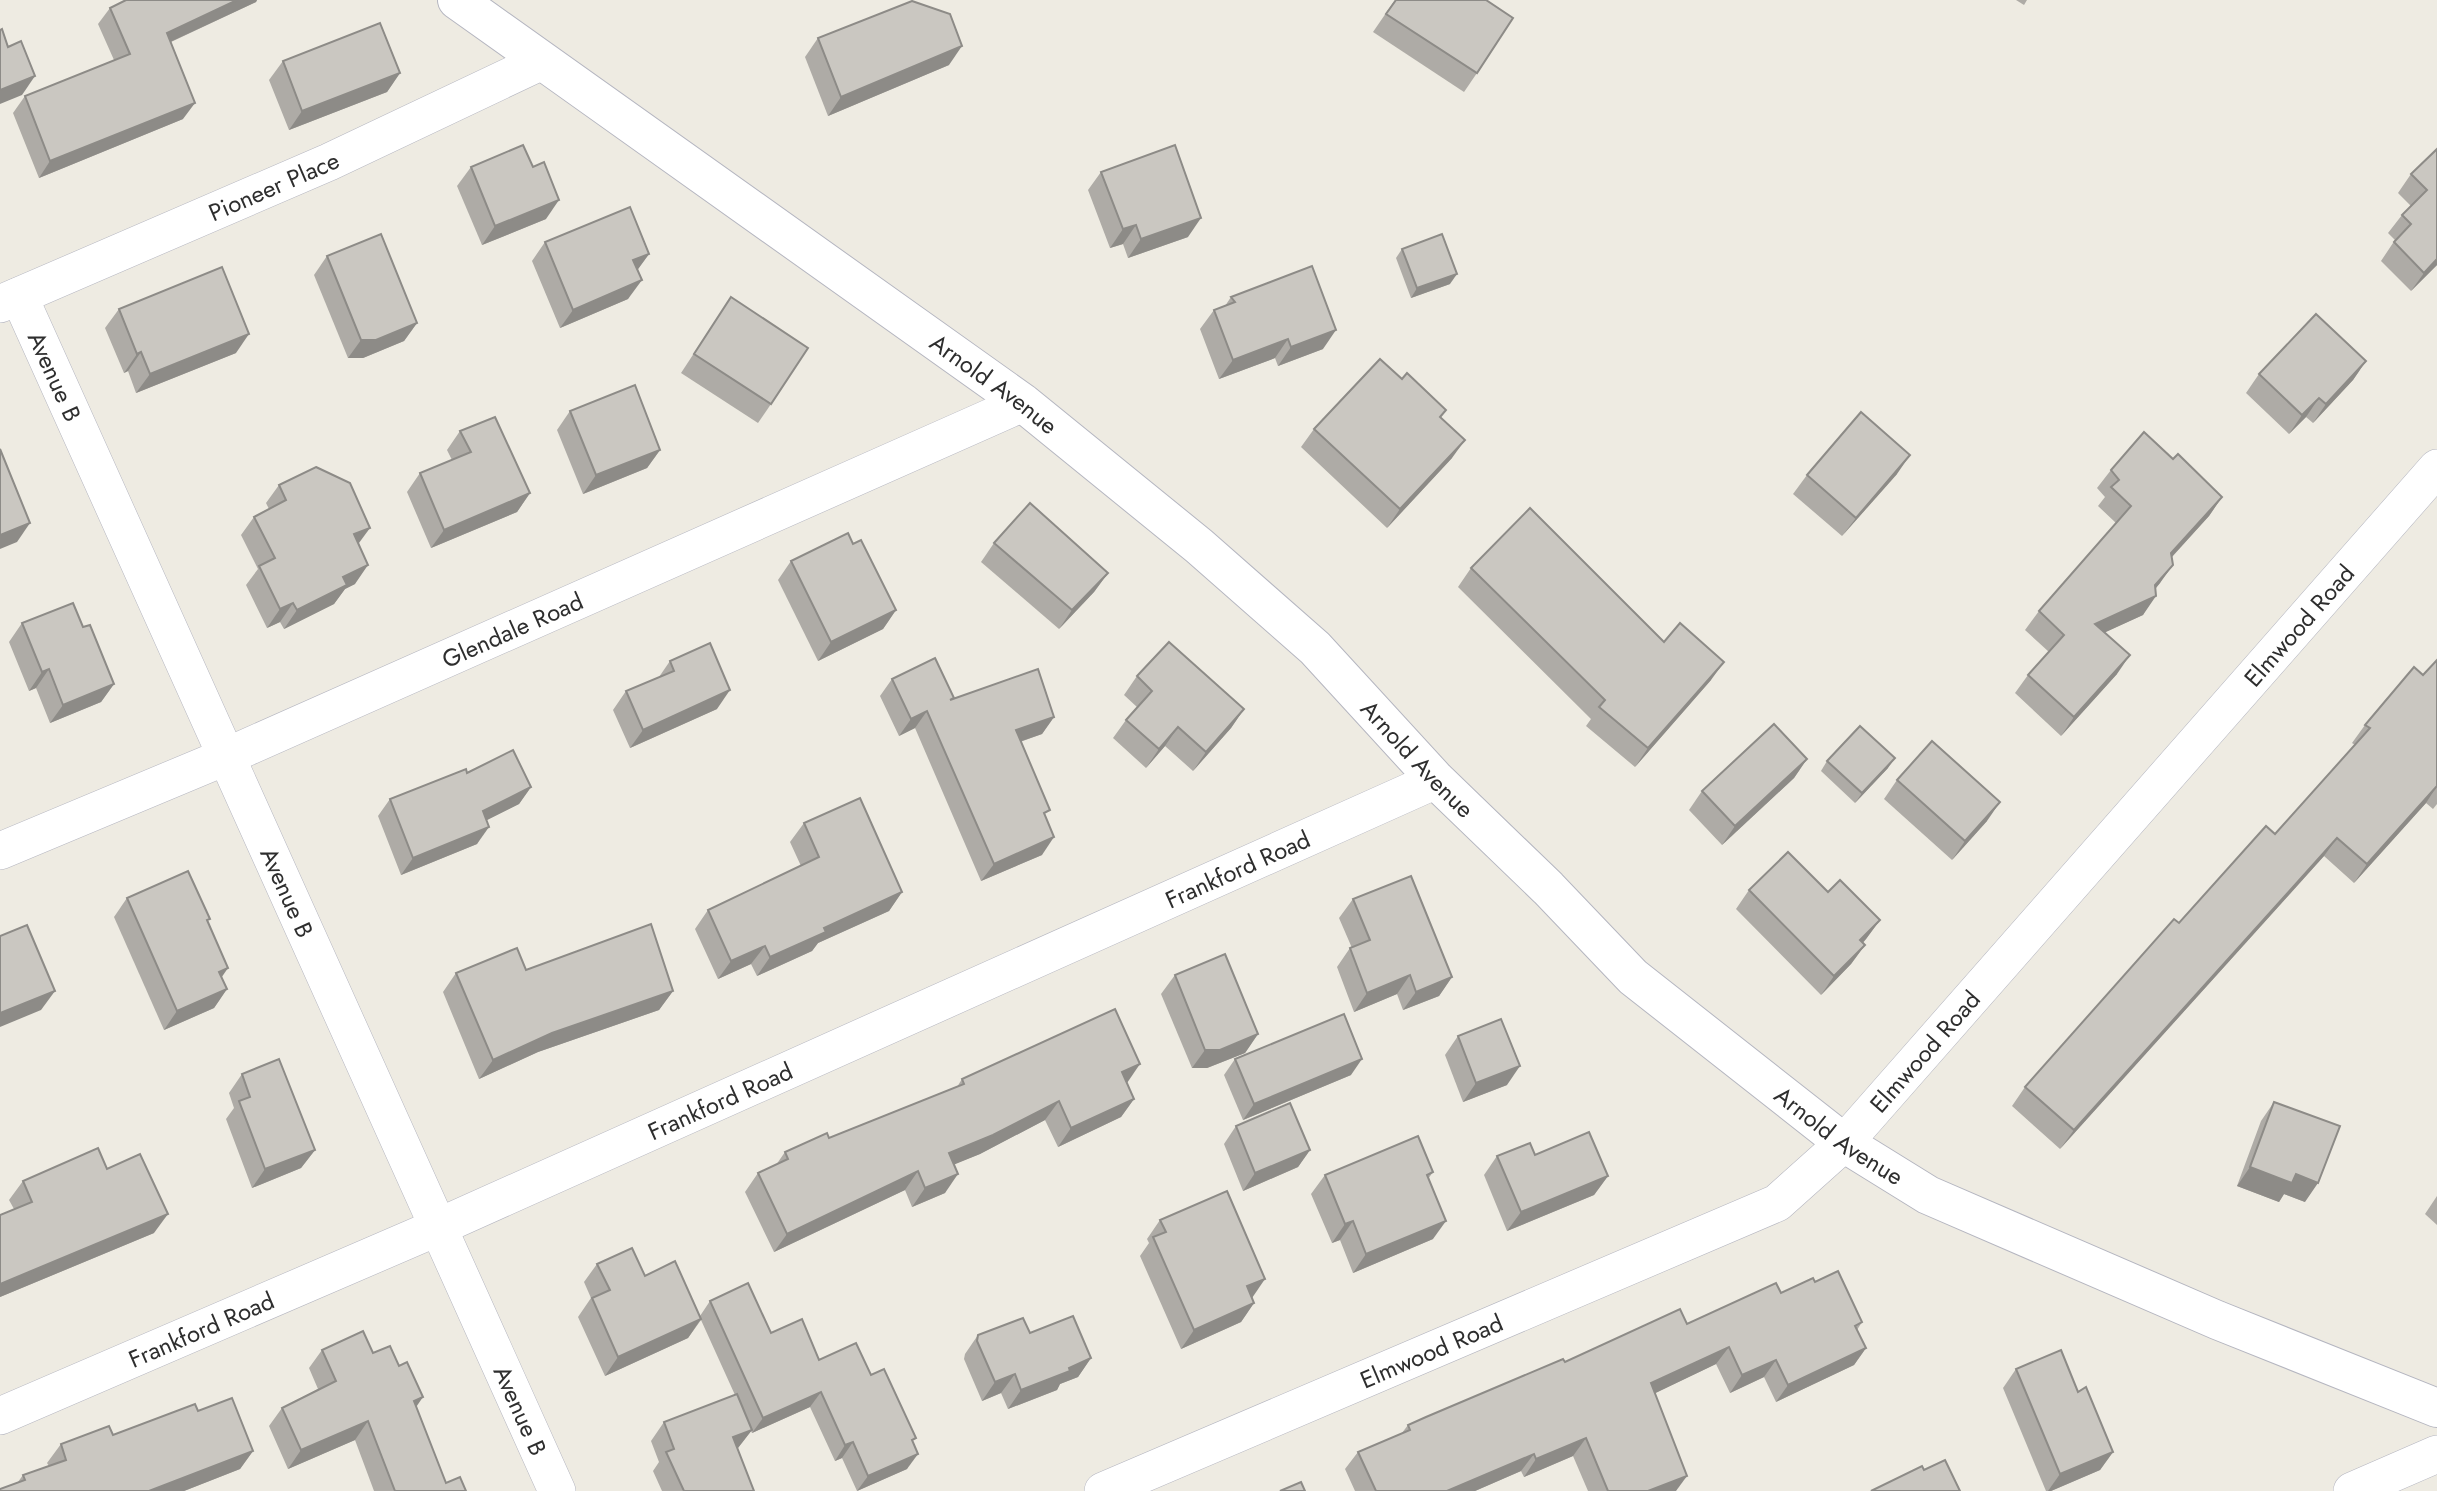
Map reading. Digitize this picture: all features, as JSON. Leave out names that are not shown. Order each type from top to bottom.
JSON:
[{"type":"street","name":"Arnold Avenue","points":[[457,0],[1023,403],[1199,546],[1315,648],[1436,780],[1548,888],[1633,977],[1844,1143],[1928,1195],[2217,1320],[2437,1408]]},
{"type":"street","name":"Pioneer Place","points":[[10,300],[329,162],[542,61]]},
{"type":"street","name":"Avenue B","points":[[10,300],[225,757],[557,1491]]},
{"type":"street","name":"Glendale Road","points":[[0,851],[225,757],[1023,403]]},
{"type":"street","name":"Elmwood Road","points":[[1103,1491],[1777,1203],[1844,1143],[2437,468]]},
{"type":"street","name":"Frankford Road","points":[[0,1416],[436,1228],[1436,780]]},
{"type":"street","points":[[2352,1491],[2437,1454]]},
{"type":"building","points":[[126,0],[237,0],[167,33],[195,103],[50,161],[25,96],[130,54],[110,8]]},
{"type":"building","points":[[1396,0],[1486,0],[1513,18],[1477,73],[1386,14]]},
{"type":"building","points":[[912,1],[950,14],[962,46],[841,97],[818,38]]},
{"type":"building","points":[[380,23],[400,73],[302,111],[283,61]]},
{"type":"building","points":[[2,29],[8,47],[21,41],[35,76],[0,90],[0,30]]},
{"type":"building","points":[[523,145],[533,167],[544,162],[559,200],[495,226],[471,167]]},
{"type":"building","points":[[1175,145],[1201,218],[1141,239],[1136,225],[1123,229],[1101,172]]},
{"type":"building","points":[[2437,149],[2437,259],[2424,273],[2394,242],[2411,224],[2402,215],[2427,190],[2411,174]]},
{"type":"building","points":[[630,207],[649,254],[633,260],[642,280],[573,310],[545,242]]},
{"type":"building","points":[[381,234],[417,323],[376,340],[361,340],[327,256]]},
{"type":"building","points":[[1442,234],[1457,274],[1417,288],[1402,249]]},
{"type":"building","points":[[1312,266],[1336,330],[1291,347],[1288,339],[1233,360],[1214,310],[1235,302],[1231,297]]},
{"type":"building","points":[[222,267],[249,334],[150,374],[141,352],[137,354],[119,309]]},
{"type":"building","points":[[731,297],[808,348],[771,404],[694,354]]},
{"type":"building","points":[[2316,314],[2366,361],[2326,404],[2319,398],[2302,415],[2259,374]]},
{"type":"building","points":[[1380,359],[1402,379],[1407,373],[1446,410],[1440,417],[1465,440],[1400,509],[1314,429]]},
{"type":"building","points":[[635,385],[660,450],[596,475],[570,411]]},
{"type":"building","points":[[1861,412],[1910,455],[1856,518],[1807,475]]},
{"type":"building","points":[[495,417],[530,493],[444,530],[420,473],[471,452],[460,431]]},
{"type":"building","points":[[2144,432],[2173,459],[2178,454],[2222,497],[2171,553],[2173,565],[2155,585],[2156,596],[2095,624],[2130,655],[2074,717],[2028,675],[2064,635],[2039,611],[2131,506],[2111,487],[2119,480],[2111,470]]},
{"type":"building","points":[[0,449],[30,523],[0,535]]},
{"type":"building","points":[[316,467],[350,483],[370,528],[354,534],[368,565],[343,577],[347,585],[297,610],[293,603],[280,609],[259,566],[275,558],[254,517],[286,500],[279,485]]},
{"type":"building","points":[[1030,503],[1108,573],[1072,610],[994,543]]},
{"type":"building","points":[[1530,508],[1664,642],[1680,623],[1724,662],[1648,748],[1599,707],[1605,700],[1471,568]]},
{"type":"building","points":[[848,533],[853,544],[861,540],[896,610],[831,642],[791,561]]},
{"type":"building","points":[[73,603],[83,627],[90,625],[114,684],[63,705],[49,669],[42,672],[22,623]]},
{"type":"building","points":[[1169,642],[1244,709],[1206,752],[1178,727],[1159,749],[1126,720],[1152,691],[1137,676]]},
{"type":"building","points":[[710,643],[730,690],[643,730],[626,691],[674,671],[670,661]]},
{"type":"building","points":[[935,658],[954,698],[950,700],[1038,669],[1054,717],[1016,730],[1050,810],[1044,813],[1054,837],[994,864],[927,711],[911,719],[892,679]]},
{"type":"building","points":[[2437,660],[2437,786],[2367,864],[2337,838],[2074,1130],[2025,1087],[2174,919],[2179,923],[2266,826],[2275,834],[2370,728],[2365,725],[2414,667],[2423,675]]},
{"type":"building","points":[[1774,724],[1807,759],[1735,826],[1702,791]]},
{"type":"building","points":[[1860,726],[1895,758],[1862,793],[1827,761]]},
{"type":"building","points":[[1932,741],[2000,802],[1965,841],[1897,780]]},
{"type":"building","points":[[513,750],[531,787],[483,811],[489,827],[413,858],[390,799],[466,769],[467,773]]},
{"type":"building","points":[[860,798],[902,892],[824,928],[826,932],[770,957],[765,946],[731,961],[708,910],[819,857],[804,823]]},
{"type":"building","points":[[1788,852],[1828,892],[1840,880],[1880,920],[1860,940],[1865,945],[1834,976],[1749,890]]},
{"type":"building","points":[[188,871],[228,968],[219,972],[227,989],[177,1011],[127,898]]},
{"type":"building","points":[[1411,876],[1452,977],[1416,992],[1410,975],[1367,993],[1350,948],[1370,940],[1353,899]]},
{"type":"building","points":[[651,924],[673,991],[552,1033],[493,1060],[456,973],[517,948],[526,970]]},
{"type":"building","points":[[27,925],[55,991],[0,1013],[0,936]]},
{"type":"building","points":[[1225,954],[1258,1034],[1220,1050],[1205,1050],[1175,975]]},
{"type":"building","points":[[1115,1009],[1140,1064],[1122,1072],[1134,1099],[1071,1128],[1059,1101],[993,1135],[949,1153],[958,1174],[925,1188],[918,1171],[787,1234],[758,1173],[788,1159],[785,1152],[827,1133],[829,1138],[964,1084],[962,1079]]},
{"type":"building","points":[[1344,1014],[1362,1059],[1254,1104],[1235,1059]]},
{"type":"building","points":[[1501,1019],[1520,1066],[1476,1083],[1458,1036]]},
{"type":"building","points":[[279,1059],[315,1150],[265,1169],[239,1101],[250,1097],[242,1074]]},
{"type":"building","points":[[2274,1102],[2340,1126],[2318,1183],[2296,1174],[2292,1183],[2250,1167]]},
{"type":"building","points":[[1290,1103],[1310,1150],[1255,1173],[1236,1126]]},
{"type":"building","points":[[1589,1132],[1608,1176],[1521,1212],[1497,1156],[1530,1143],[1535,1155]]},
{"type":"building","points":[[1418,1136],[1433,1172],[1427,1175],[1446,1221],[1366,1254],[1353,1221],[1345,1224],[1325,1175]]},
{"type":"building","points":[[98,1148],[107,1169],[140,1154],[168,1214],[0,1284],[0,1215],[32,1202],[23,1181]]},
{"type":"building","points":[[1227,1191],[1265,1279],[1247,1286],[1254,1303],[1194,1330],[1153,1237],[1166,1232],[1160,1220]]},
{"type":"building","points":[[632,1248],[645,1276],[675,1261],[701,1319],[618,1357],[592,1298],[610,1290],[597,1264]]},
{"type":"building","points":[[1838,1271],[1862,1322],[1855,1326],[1866,1348],[1788,1385],[1776,1360],[1742,1375],[1729,1347],[1651,1383],[1687,1476],[1648,1491],[1608,1491],[1586,1438],[1536,1459],[1534,1454],[1447,1491],[1376,1491],[1358,1452],[1410,1430],[1408,1425],[1426,1417],[1563,1359],[1565,1362],[1680,1309],[1687,1324],[1776,1283],[1781,1293],[1813,1278],[1815,1282]]},
{"type":"building","points":[[748,1283],[771,1333],[802,1319],[819,1360],[856,1343],[871,1375],[884,1369],[916,1438],[912,1440],[918,1454],[868,1476],[853,1442],[845,1445],[821,1392],[763,1418],[710,1301]]},
{"type":"building","points":[[1073,1316],[1091,1358],[1069,1368],[1070,1371],[1021,1390],[1015,1374],[995,1382],[977,1341],[978,1335],[1023,1318],[1030,1333]]},
{"type":"building","points":[[363,1331],[373,1353],[390,1346],[399,1366],[407,1362],[423,1397],[414,1401],[446,1483],[460,1477],[466,1491],[395,1491],[368,1421],[301,1450],[282,1408],[336,1381],[322,1350]]},
{"type":"building","points":[[2061,1350],[2078,1392],[2086,1387],[2113,1452],[2060,1474],[2016,1369]]},
{"type":"building","points":[[737,1394],[752,1430],[733,1437],[754,1491],[684,1491],[666,1452],[674,1449],[664,1422]]},
{"type":"building","points":[[232,1398],[253,1451],[149,1491],[0,1491],[25,1480],[23,1475],[66,1460],[61,1444],[109,1426],[113,1435],[195,1404],[198,1411]]},
{"type":"building","points":[[1945,1460],[1960,1491],[1871,1491],[1922,1466],[1924,1470]]},
{"type":"building","points":[[1301,1482],[1305,1491],[1280,1491]]}]
